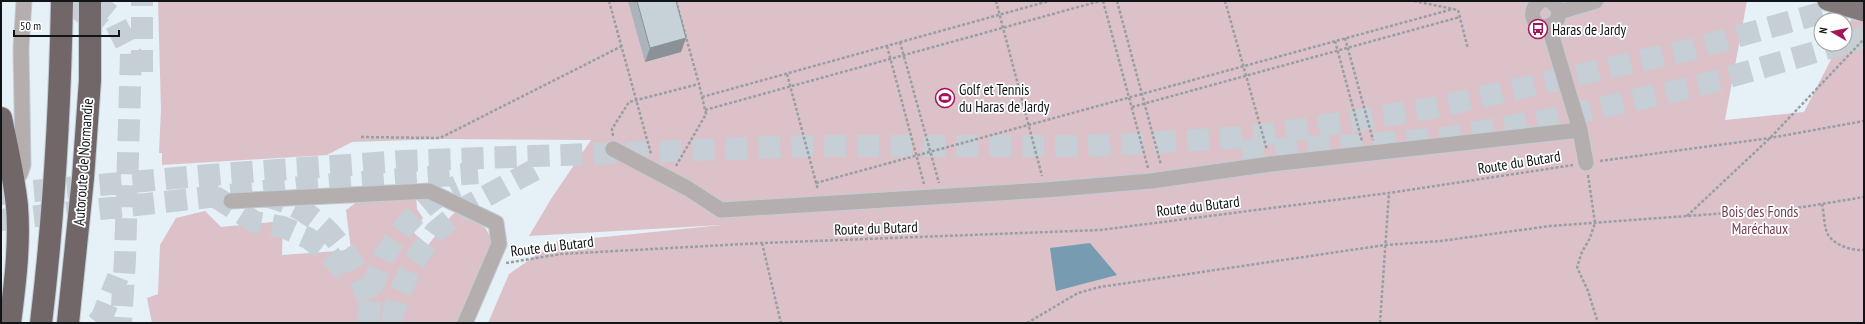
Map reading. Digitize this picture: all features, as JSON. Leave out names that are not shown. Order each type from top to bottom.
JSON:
[{"type":"highway","name":"Autoroute de Normandie","points":[[41,323],[55,176],[62,1]]},
{"type":"highway","name":"Autoroute de Normandie","points":[[68,323],[83,178],[90,80],[90,1]]},
{"type":"highway","points":[[1,118],[10,185],[18,225],[17,257],[10,323]]},
{"type":"main road","points":[[1827,1],[1864,12]]},
{"type":"lane","points":[[10,185],[20,174],[23,165],[21,48],[24,1]]},
{"type":"lane","points":[[1541,1],[1535,5],[1532,13],[1534,21],[1541,26],[1549,27],[1555,23],[1558,18],[1555,6],[1596,1]]},
{"type":"lane","points":[[1549,27],[1580,130],[1586,163]]},
{"type":"lane","points":[[613,149],[669,179],[721,210],[1045,190],[1158,180],[1271,164],[1580,130]]},
{"type":"lane","points":[[231,201],[429,191],[496,224],[499,244],[465,323]]},
{"type":"path","points":[[609,1],[637,100],[655,172]]},
{"type":"path","points":[[669,179],[706,114],[676,1]]},
{"type":"path","points":[[996,1],[1030,125],[1045,190]]},
{"type":"path","points":[[702,97],[1049,1]]},
{"type":"path","points":[[705,110],[1101,1],[1132,107],[1158,180]]},
{"type":"path","points":[[1117,1],[1145,103],[1158,180]]},
{"type":"path","points":[[1225,1],[1271,164]]},
{"type":"path","points":[[1414,1],[1458,10],[1468,48]]},
{"type":"path","points":[[816,183],[1453,9]]},
{"type":"path","points":[[1132,107],[1460,17]]},
{"type":"path","points":[[1345,38],[1371,153]]},
{"type":"path","points":[[1687,216],[1770,138],[1864,39]]},
{"type":"path","points":[[1335,41],[1371,153]]},
{"type":"path","points":[[900,42],[942,196]]},
{"type":"path","points":[[361,137],[440,138],[622,46]]},
{"type":"path","points":[[887,46],[927,197]]},
{"type":"path","points":[[787,74],[821,204]]},
{"type":"path","points":[[613,149],[612,129],[629,102],[699,84]]},
{"type":"path","name":"Route du Butard","points":[[490,265],[561,254],[762,243],[1100,230],[1389,194],[1586,163],[1770,138],[1864,121]]},
{"type":"path","points":[[1586,163],[1595,223],[1577,267],[1588,291],[1598,323]]},
{"type":"path","points":[[1380,323],[1389,194]]},
{"type":"path","points":[[1027,323],[1078,293],[1100,286],[1385,245],[1441,242],[1550,226],[1797,208],[1864,197]]},
{"type":"path","points":[[1822,204],[1828,234],[1838,244],[1857,250],[1864,250]]},
{"type":"path","points":[[762,243],[781,323]]},
{"type":"green space","name":"Bois des Fonds Maréchaux","points":[[158,1],[1747,1],[1725,120],[1804,112],[1835,52],[1853,52],[1853,16],[1864,19],[1864,323],[488,323],[509,274],[555,242],[722,225],[529,236],[551,199],[591,140],[443,139],[352,142],[327,155],[162,165],[162,153],[159,153],[161,109]]},
{"type":"green space","points":[[416,196],[417,209],[423,218],[414,233],[428,245],[451,216],[458,210],[477,220],[485,228],[490,237],[488,254],[484,266],[459,323],[152,323],[147,298],[158,294],[160,245],[176,218],[205,211],[221,227],[283,221],[282,255],[351,250],[346,210],[357,202]]},
{"type":"water","points":[[1090,243],[1117,275],[1056,291],[1050,248]]},
{"type":"building","points":[[637,1],[676,1],[686,38],[650,48]]},
{"type":"tunnel","points":[[69,1],[102,28]]},
{"type":"tunnel","points":[[93,1],[112,16],[131,54],[125,259],[121,323]]},
{"type":"tunnel","points":[[142,1],[142,72]]},
{"type":"tunnel","points":[[1,194],[221,174],[403,161],[805,146],[1078,146],[1257,136],[1433,108],[1692,49],[1864,1]]},
{"type":"tunnel","points":[[1853,40],[1864,37]]},
{"type":"tunnel","points":[[1242,151],[1338,146],[1443,138],[1551,119],[1705,84],[1815,52]]},
{"type":"tunnel","points":[[391,323],[398,297],[413,263],[435,232],[464,208],[536,169]]},
{"type":"tunnel","points":[[1,220],[309,186],[478,173]]},
{"type":"tunnel","points":[[368,323],[374,283],[386,253],[395,239],[417,214],[443,193],[457,186]]},
{"type":"tunnel","points":[[214,196],[255,222],[283,227],[308,238],[328,253],[345,272]]},
{"type":"tunnel","points":[[264,196],[284,202],[302,211],[318,222],[332,236],[345,251],[355,268],[370,306]]},
{"type":"tunnel","points":[[97,323],[102,317],[118,277]]},
{"type":"place","name":"Haras de Jardy","points":[[1538,29]]},
{"type":"place","name":"Golf et Tennis du Haras de Jardy","points":[[945,98]]}]
